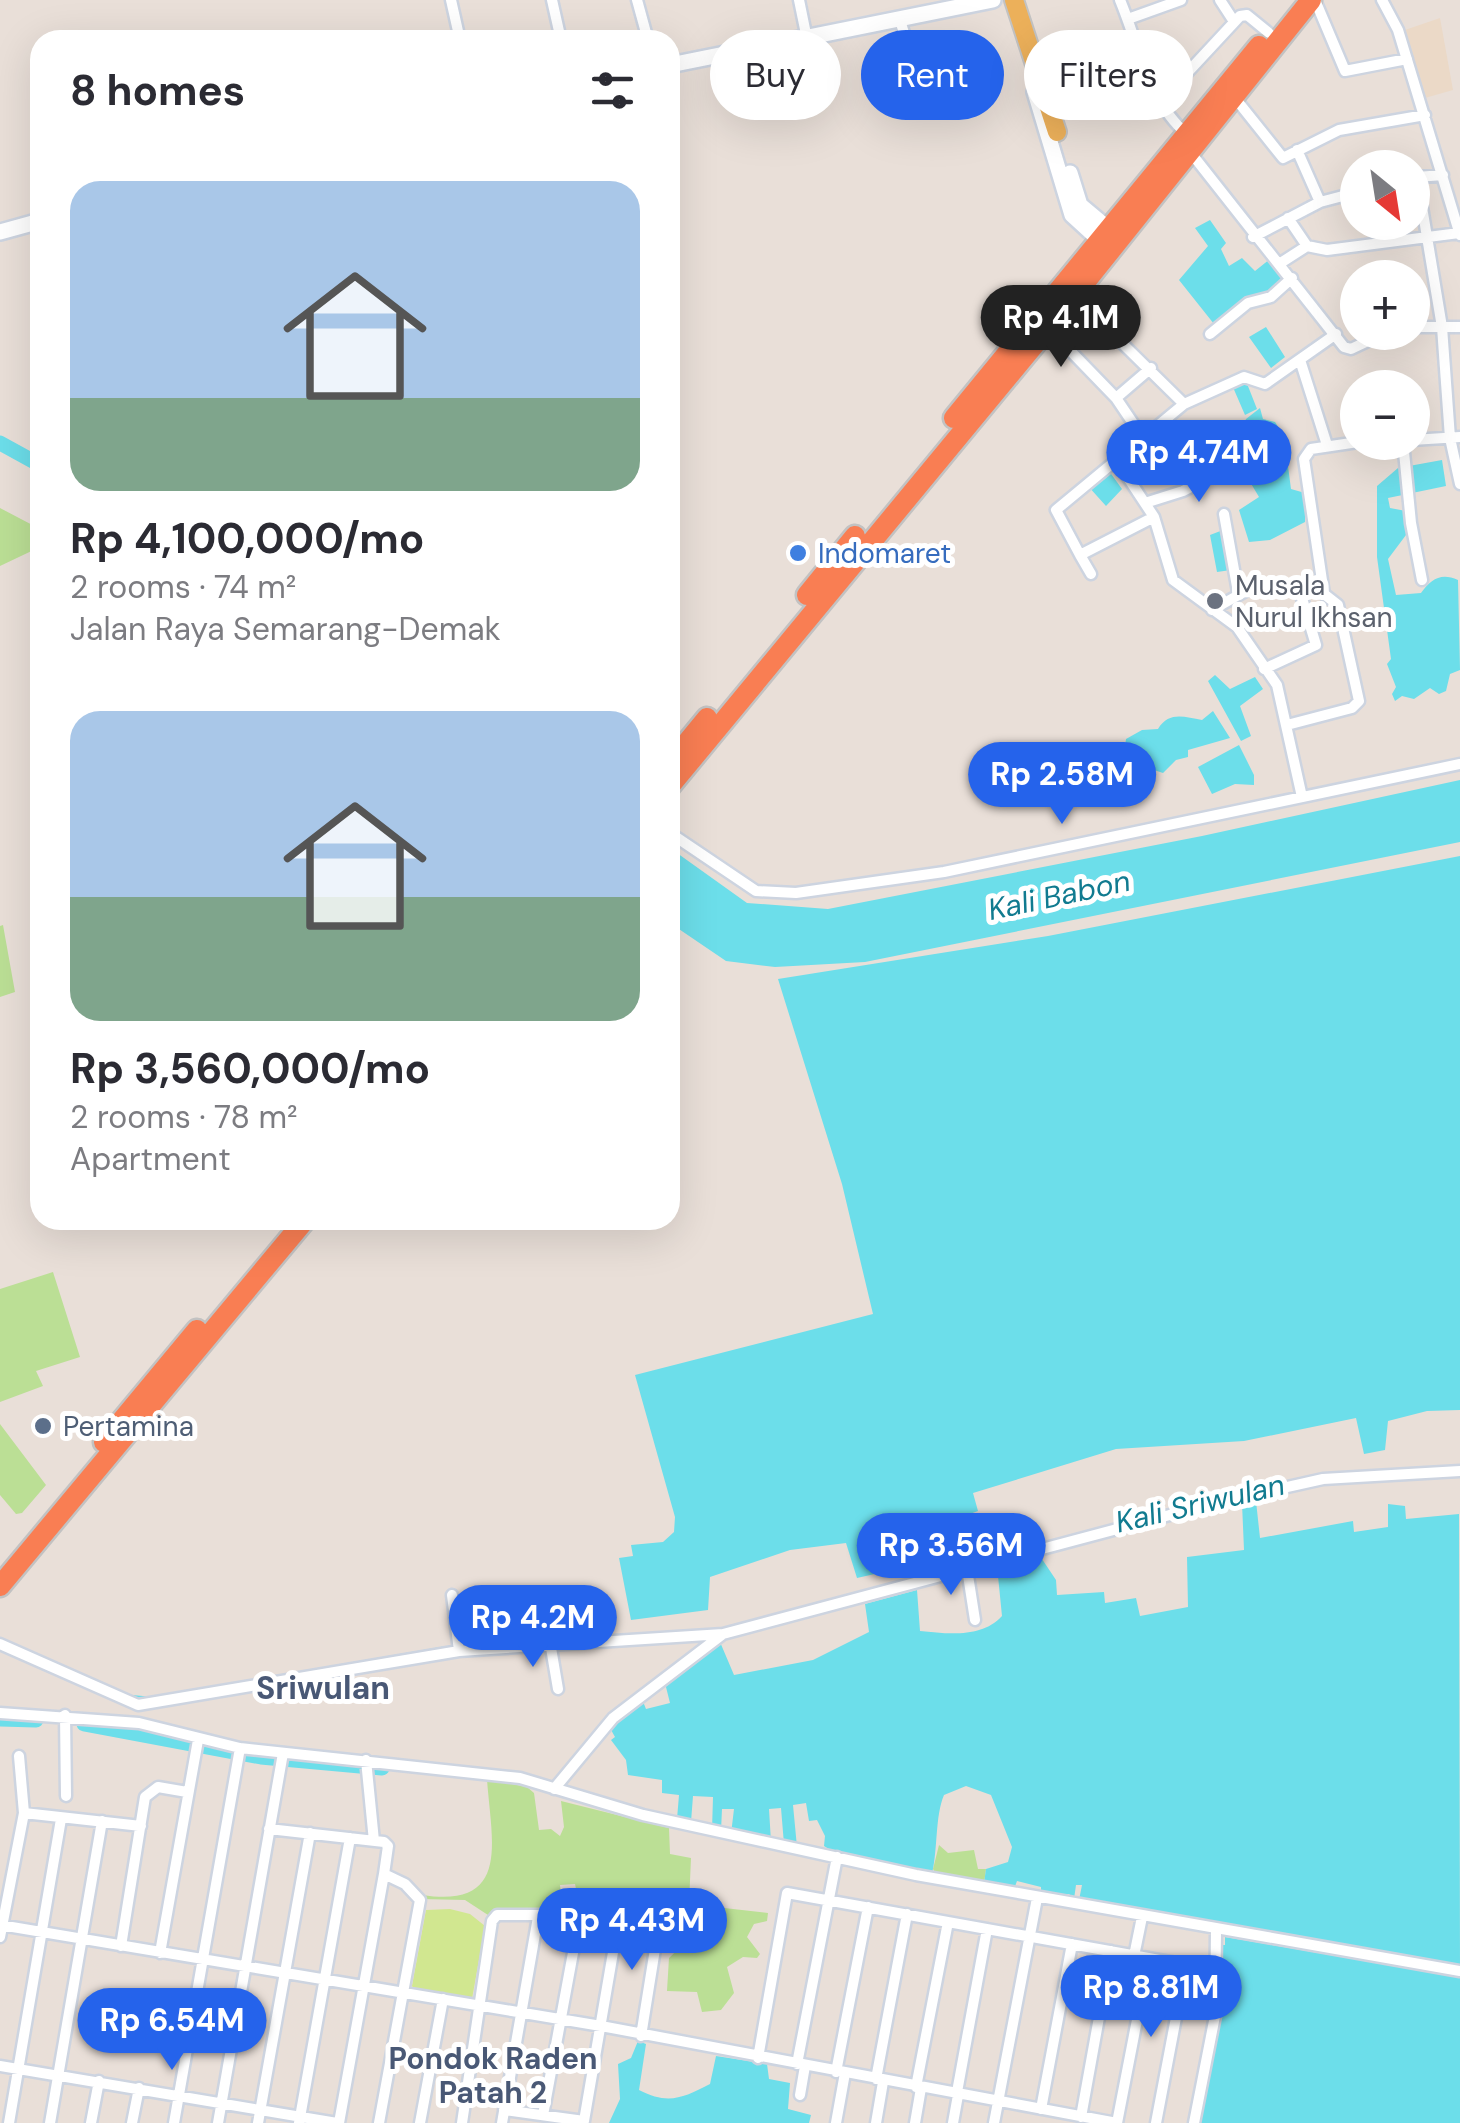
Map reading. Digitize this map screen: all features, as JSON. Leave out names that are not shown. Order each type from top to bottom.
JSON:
[{"type":"highway","points":[[1189,144],[1257,23],[1296,0]]},
{"type":"highway","points":[[680,750],[1095,228],[1235,98],[1313,0]]},
{"type":"highway","points":[[680,774],[1074,296],[1095,228]]},
{"type":"highway","points":[[0,1566],[280,1230]]},
{"type":"highway","points":[[0,1586],[296,1230]]},
{"type":"main road","points":[[1010,0],[1057,132]]},
{"type":"street","points":[[451,0],[458,30]]},
{"type":"street","points":[[552,0],[559,30]]},
{"type":"street","points":[[637,0],[645,30]]},
{"type":"street","points":[[799,0],[805,30]]},
{"type":"street","points":[[828,30],[993,0]]},
{"type":"street","points":[[1010,0],[1095,228]]},
{"type":"street","points":[[1120,0],[1133,30]]},
{"type":"street","points":[[1128,19],[1182,0]]},
{"type":"street","points":[[1220,0],[1233,20],[1257,23]]},
{"type":"street","points":[[1313,0],[1344,71],[1407,59]]},
{"type":"street","points":[[1382,0],[1407,59],[1460,234],[1430,238]]},
{"type":"street","points":[[899,17],[903,30]]},
{"type":"street","points":[[1193,72],[1233,20]]},
{"type":"street","points":[[680,62],[710,55]]},
{"type":"street","points":[[1410,116],[1414,82]]},
{"type":"street","points":[[1235,98],[1280,156],[1339,130],[1425,114]]},
{"type":"street","points":[[1173,120],[1253,236],[1340,338]]},
{"type":"street","points":[[1057,132],[1095,228]]},
{"type":"street","points":[[1297,150],[1320,202]]},
{"type":"street","points":[[1430,176],[1443,175]]},
{"type":"street","points":[[1253,236],[1320,202],[1340,197]]},
{"type":"street","points":[[1288,218],[1307,246]]},
{"type":"street","points":[[0,232],[30,224]]},
{"type":"street","points":[[1279,264],[1307,246],[1344,250],[1413,240]]},
{"type":"street","points":[[1427,240],[1460,484]]},
{"type":"street","points":[[1210,334],[1238,310],[1270,297],[1292,278]]},
{"type":"street","points":[[1074,296],[1184,404]]},
{"type":"street","points":[[1059,315],[1062,320],[1056,336],[1116,398],[1143,438]]},
{"type":"street","points":[[1430,327],[1460,327]]},
{"type":"street","points":[[1091,574],[1056,510],[1184,404],[1244,377],[1265,384],[1336,334]]},
{"type":"street","points":[[1300,360],[1328,446]]},
{"type":"street","points":[[1116,398],[1151,368]]},
{"type":"street","points":[[1430,439],[1455,438]]},
{"type":"street","points":[[1287,725],[1352,708],[1359,698],[1338,606],[1324,594],[1304,454],[1340,444]]},
{"type":"street","points":[[1405,460],[1422,580]]},
{"type":"street","points":[[1117,461],[1154,517],[1173,580],[1240,630],[1279,689],[1302,797]]},
{"type":"street","points":[[1145,503],[1233,465]]},
{"type":"street","points":[[1224,514],[1238,592]]},
{"type":"street","points":[[1080,556],[1154,517]]},
{"type":"street","points":[[1212,610],[1238,592],[1296,584],[1316,645],[1264,669]]},
{"type":"street","points":[[680,840],[736,882],[776,894],[944,872],[1460,764]]},
{"type":"street","points":[[0,1644],[138,1705],[459,1652],[550,1642],[618,1643],[723,1634],[1322,1479],[1460,1471]]},
{"type":"street","points":[[967,1569],[976,1620]]},
{"type":"street","points":[[452,1595],[459,1652]]},
{"type":"street","points":[[554,1789],[613,1718],[723,1634]]},
{"type":"street","points":[[550,1642],[558,1690]]},
{"type":"street","points":[[138,1705],[139,1723]]},
{"type":"street","points":[[0,1713],[65,1721],[139,1723],[197,1744],[239,1752],[366,1766],[480,1772],[642,1815],[1037,1898],[1460,1971]]},
{"type":"street","points":[[65,1721],[66,1796]]},
{"type":"street","points":[[160,1953],[197,1744]]},
{"type":"street","points":[[174,2123],[239,1752]]},
{"type":"street","points":[[19,1756],[24,1813],[1,1929],[82,1938],[602,2026],[1076,2119],[1114,2123],[1148,1958]]},
{"type":"street","points":[[218,2123],[282,1757]]},
{"type":"street","points":[[366,1766],[374,1841]]},
{"type":"street","points":[[121,1946],[149,1792],[158,1788],[187,1792]]},
{"type":"street","points":[[24,1813],[140,1826]]},
{"type":"street","points":[[8,2123],[62,1819]]},
{"type":"street","points":[[50,2123],[102,1821]]},
{"type":"street","points":[[0,2066],[222,2102],[300,2120],[338,2123],[388,1846],[269,1829]]},
{"type":"street","points":[[258,2123],[310,1833]]},
{"type":"street","points":[[300,2120],[350,1838]]},
{"type":"street","points":[[800,2095],[801,2065],[837,1857]]},
{"type":"street","points":[[379,2123],[420,1900],[406,1884],[384,1874]]},
{"type":"street","points":[[758,2058],[788,1892],[1215,1970]]},
{"type":"street","points":[[994,2123],[1037,1898]]},
{"type":"street","points":[[462,2123],[483,2006],[493,1918],[580,1914],[654,1904],[661,1912],[641,2036]]},
{"type":"street","points":[[504,2110],[584,2121],[621,1906]]},
{"type":"street","points":[[836,2123],[840,2073],[868,1907]]},
{"type":"street","points":[[543,2115],[580,1914]]},
{"type":"street","points":[[876,2123],[879,2081],[907,1914]]},
{"type":"street","points":[[1134,1956],[1142,1916]]},
{"type":"street","points":[[502,2123],[538,1917]]},
{"type":"street","points":[[915,2123],[948,1922]]},
{"type":"street","points":[[953,2123],[988,1929]]},
{"type":"street","points":[[1194,2123],[1215,2016],[1216,1931]]},
{"type":"street","points":[[1035,2123],[1072,1944]]},
{"type":"street","points":[[1076,2119],[1111,1951]]},
{"type":"street","points":[[1156,2123],[1186,1965]]},
{"type":"street","points":[[420,2123],[443,1999]]},
{"type":"street","points":[[92,2123],[99,2081]]},
{"type":"street","points":[[132,2123],[139,2088]]},
{"type":"shaded area","points":[[1440,18],[1453,90],[1425,98],[1402,31]]},
{"type":"green space","points":[[0,508],[30,524],[30,552],[0,566]]},
{"type":"green space","points":[[3,925],[15,992],[0,997],[0,926]]},
{"type":"green space","points":[[53,1272],[80,1357],[36,1371],[43,1386],[0,1402],[0,1289]]},
{"type":"green space","points":[[0,1424],[46,1485],[22,1513],[16,1514],[0,1495]]},
{"type":"green space","points":[[487,1779],[527,1787],[534,1793],[539,1830],[551,1829],[560,1836],[564,1827],[561,1801],[669,1828],[670,1854],[691,1858],[689,1904],[768,1913],[767,1921],[754,1924],[747,1937],[760,1954],[757,1958],[743,1957],[727,1967],[734,1993],[721,2010],[702,2012],[697,1992],[667,1991],[669,1958],[696,1932],[686,1913],[671,1915],[662,1902],[618,1903],[581,1912],[575,1884],[560,1885],[564,1917],[488,1915],[465,1900],[421,1899],[415,1886],[422,1895],[451,1897],[471,1891],[483,1881],[492,1846]]},
{"type":"green space","points":[[939,1845],[948,1853],[974,1850],[978,1869],[986,1869],[984,1883],[937,1876],[933,1869]]},
{"type":"green space","points":[[450,1909],[470,1914],[485,1926],[472,1999],[416,1991],[412,1986],[426,1910]]},
{"type":"water","points":[[1210,220],[1226,243],[1221,249],[1229,266],[1242,258],[1255,271],[1270,259],[1286,277],[1263,297],[1252,297],[1214,324],[1179,280],[1208,246],[1195,228]]},
{"type":"water","points":[[1266,327],[1285,357],[1271,368],[1249,337]]},
{"type":"water","points":[[1246,381],[1257,409],[1245,415],[1232,385]]},
{"type":"water","points":[[1260,408],[1263,419],[1275,422],[1284,436],[1291,489],[1305,493],[1305,522],[1270,540],[1249,542],[1239,510],[1259,497],[1240,465],[1259,455],[1255,448],[1238,457],[1233,448],[1246,419]]},
{"type":"water","points":[[1442,460],[1446,486],[1388,498],[1390,508],[1406,511],[1406,535],[1388,559],[1396,595],[1421,593],[1441,577],[1458,580],[1460,670],[1450,674],[1446,691],[1439,694],[1430,688],[1414,699],[1402,696],[1395,701],[1392,694],[1396,687],[1387,664],[1391,659],[1377,557],[1377,486],[1398,468]]},
{"type":"water","points":[[1109,471],[1122,489],[1106,506],[1088,486]]},
{"type":"water","points":[[1223,530],[1231,570],[1217,572],[1210,535]]},
{"type":"water","points":[[1215,675],[1230,689],[1255,677],[1263,689],[1240,706],[1251,736],[1241,741],[1208,681]]},
{"type":"water","points":[[1213,711],[1230,738],[1188,750],[1188,757],[1176,760],[1163,773],[1148,768],[1148,774],[1128,774],[1123,760],[1126,739],[1142,730],[1158,729],[1172,717],[1202,720]]},
{"type":"water","points":[[1239,745],[1254,775],[1254,785],[1235,784],[1212,794],[1198,767]]},
{"type":"water","points":[[1460,780],[1460,842],[865,962],[775,967],[726,961],[680,930],[680,855],[747,903],[828,909],[1202,836]]},
{"type":"water","points":[[1460,856],[1460,1410],[1427,1411],[1388,1421],[1385,1450],[1364,1454],[1356,1418],[1244,1441],[1116,1449],[973,1493],[978,1511],[967,1515],[966,1524],[942,1533],[935,1514],[879,1531],[888,1571],[857,1578],[846,1543],[790,1550],[710,1577],[708,1610],[631,1620],[619,1558],[633,1556],[631,1545],[663,1542],[674,1532],[675,1517],[635,1375],[873,1314],[842,1184],[778,979],[1048,936]]},
{"type":"water","points":[[1256,1501],[1260,1538],[1353,1521],[1354,1532],[1388,1527],[1388,1504],[1405,1506],[1406,1519],[1459,1514],[1460,1966],[1079,1900],[1082,1885],[1076,1885],[1074,1899],[1069,1894],[1041,1894],[1041,1887],[1017,1881],[1014,1889],[984,1883],[986,1869],[1008,1862],[1012,1847],[991,1795],[966,1786],[944,1795],[932,1874],[838,1855],[824,1846],[825,1836],[817,1820],[809,1821],[806,1803],[793,1805],[797,1847],[784,1844],[781,1808],[769,1809],[771,1842],[731,1834],[734,1809],[722,1809],[721,1831],[712,1830],[713,1797],[693,1796],[691,1822],[677,1819],[679,1795],[662,1793],[662,1780],[628,1775],[626,1760],[611,1740],[615,1737],[610,1728],[642,1699],[646,1709],[670,1703],[665,1683],[720,1642],[734,1675],[813,1660],[869,1632],[865,1604],[917,1590],[920,1631],[975,1631],[1002,1616],[997,1566],[1040,1556],[1056,1580],[1057,1595],[1104,1592],[1105,1603],[1136,1598],[1140,1616],[1188,1607],[1187,1557],[1244,1550],[1242,1503]]},
{"type":"water","points":[[1225,1937],[1460,1977],[1460,2123],[1198,2123],[1224,1992],[1218,1945],[1225,1945]]},
{"type":"water","points":[[638,2041],[646,2044],[639,2090],[649,2095],[675,2098],[710,2084],[716,2056],[767,2064],[769,2079],[790,2083],[788,2109],[811,2115],[809,2123],[609,2123],[620,2099],[618,2064],[631,2058]]},
{"type":"waterway","name":"Kali Babon","points":[[0,443],[30,460]]},
{"type":"waterway","name":"Kali Sriwulan","points":[[1338,1473],[1460,1466]]},
{"type":"waterway","name":"Kali Sriwulan","points":[[1158,1513],[1208,1497],[1300,1479]]},
{"type":"waterway","name":"Kali Sriwulan","points":[[554,1638],[591,1638]]},
{"type":"waterway","name":"Kali Sriwulan","points":[[472,1643],[546,1639]]},
{"type":"waterway","name":"Kali Sriwulan","points":[[233,1684],[442,1648]]},
{"type":"waterway","name":"Kali Sriwulan","points":[[129,1696],[151,1698]]},
{"type":"waterway","points":[[0,1719],[36,1720]]},
{"type":"waterway","points":[[84,1724],[261,1757],[382,1768]]},
{"type":"place","name":"Indomaret","points":[[798,553]]},
{"type":"place","name":"Musala Nurul Ikhsan","points":[[1215,601]]},
{"type":"place","name":"Pertamina","points":[[43,1426]]},
{"type":"district","name":"Sriwulan","points":[[323,1688]]},
{"type":"district","name":"Pondok Raden Patah 2","points":[[493,2075]]}]
